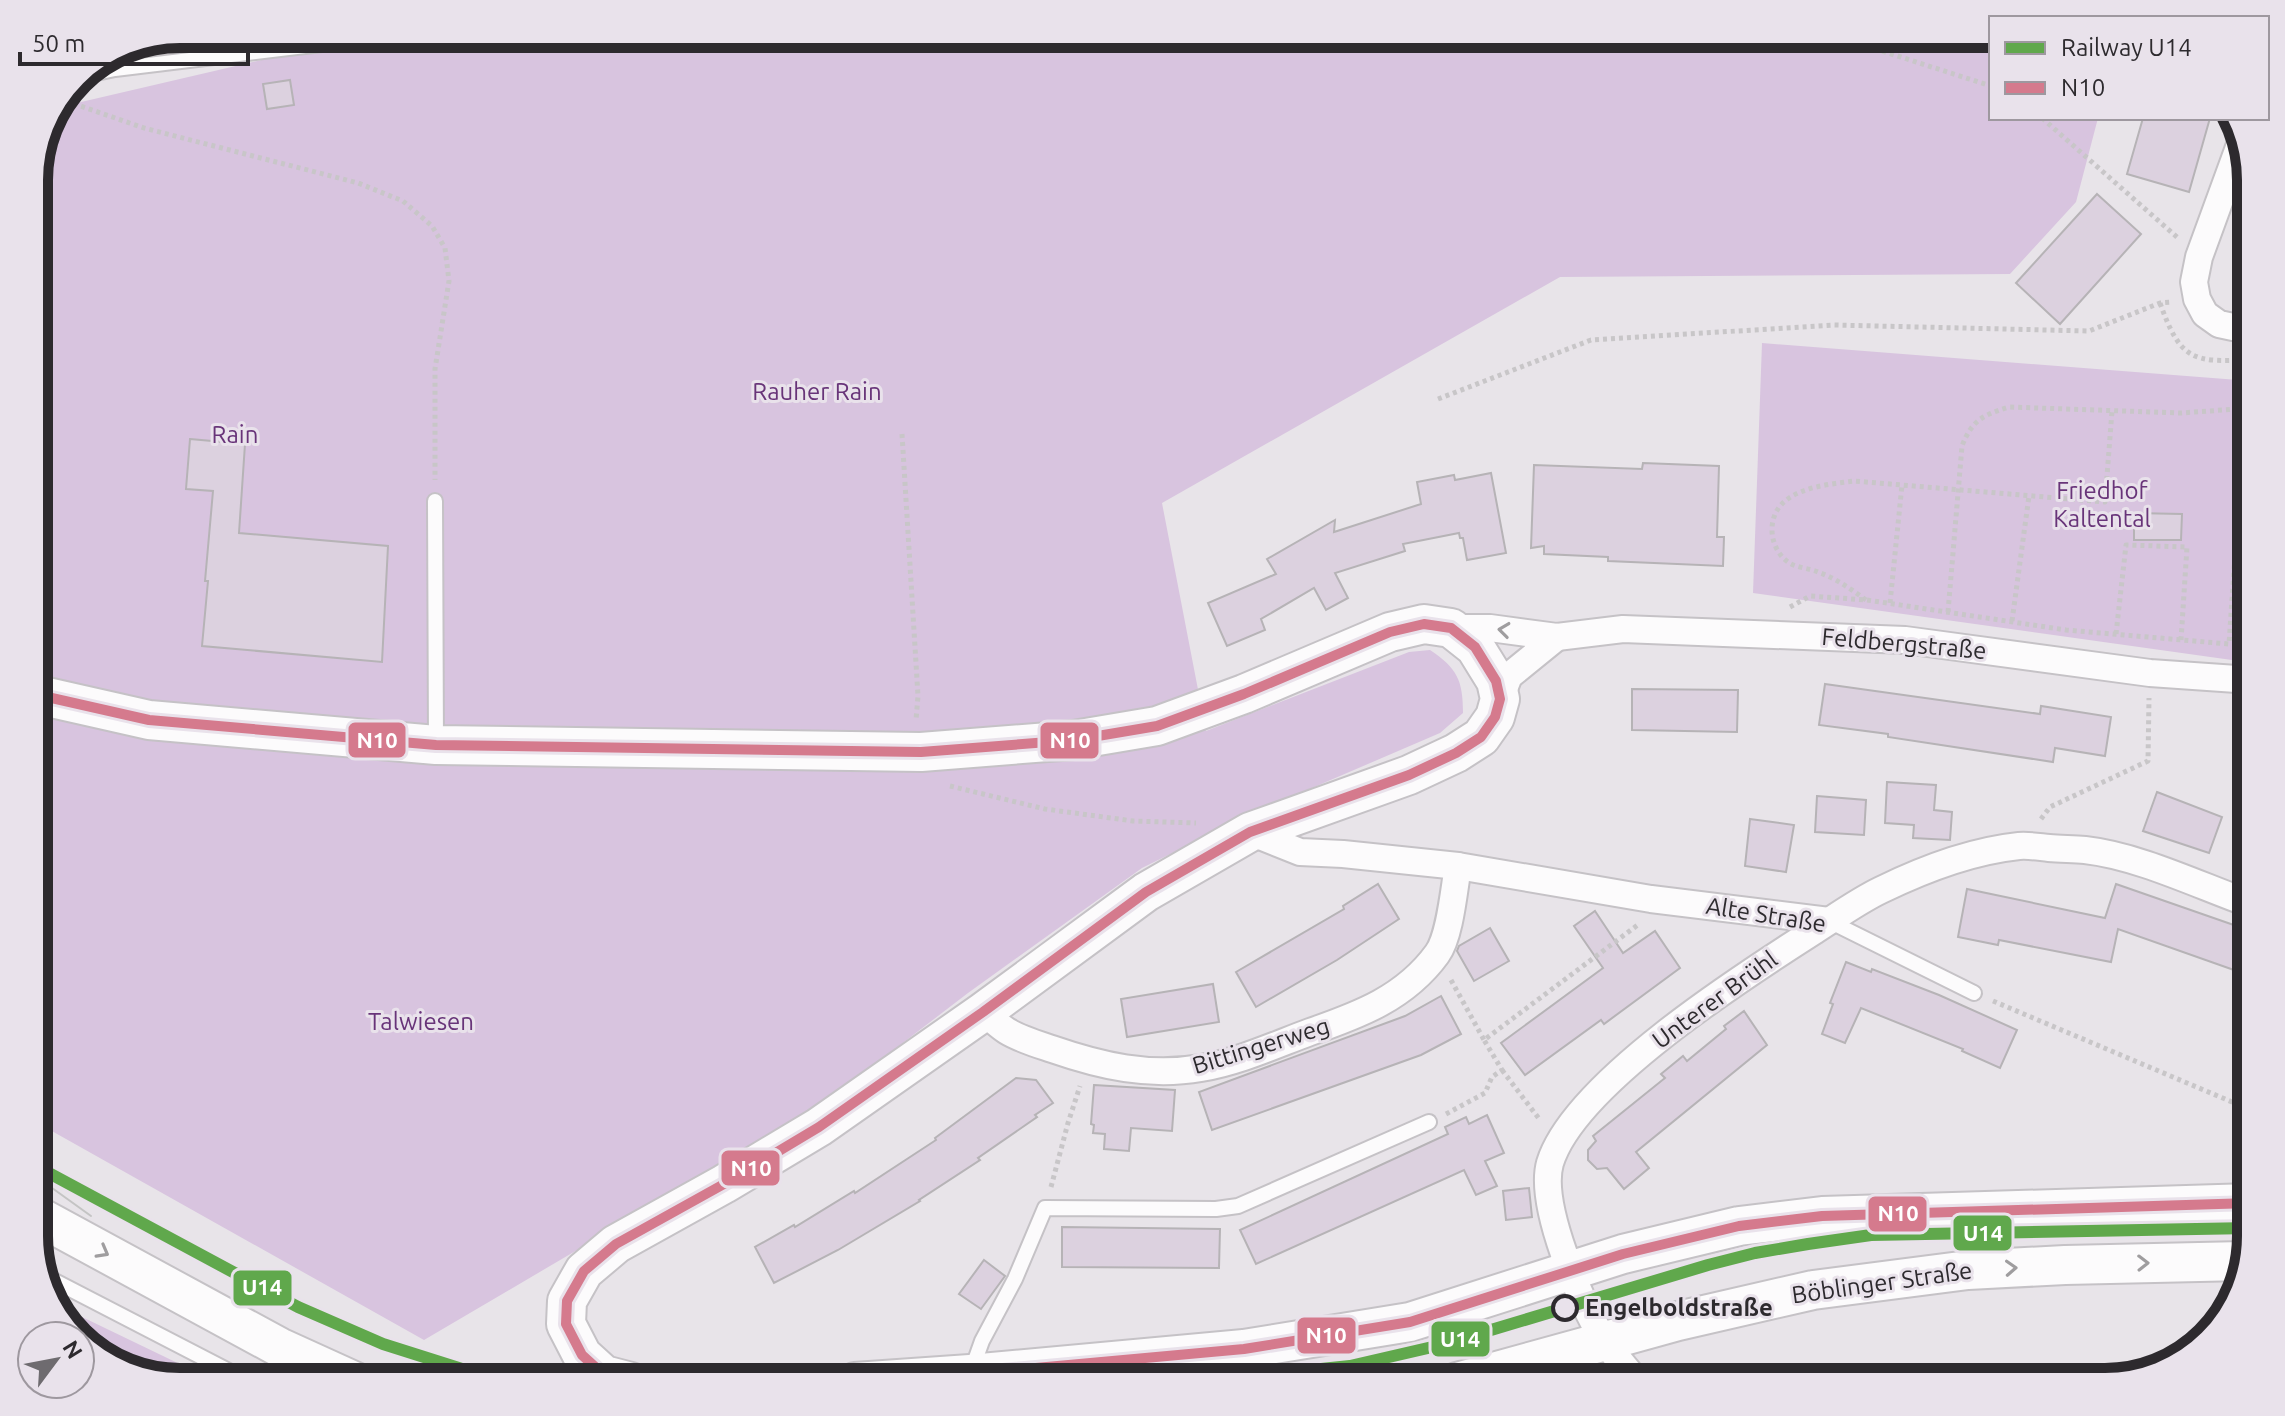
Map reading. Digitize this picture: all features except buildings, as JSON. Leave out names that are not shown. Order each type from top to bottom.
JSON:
[{"type":"main road","points":[[48,697],[149,720],[436,745],[918,752],[1074,740],[1157,726],[1244,694],[1390,632],[1424,624],[1451,628],[1475,647],[1490,667],[1500,699],[1495,717],[1481,737],[1456,753],[1409,775],[1250,832],[1146,892],[819,1127],[616,1244],[584,1271],[567,1301],[566,1324],[582,1355],[596,1368]]},
{"type":"main road","points":[[1036,1368],[1244,1349],[1410,1322],[1644,1248],[1739,1226],[1822,1216],[2237,1203]]},
{"type":"main road","points":[[48,1222],[279,1347],[325,1368]]},
{"type":"main road","name":"Böblinger Straße","points":[[1507,1368],[1740,1306],[1813,1290],[1968,1270],[2235,1261]]},
{"type":"street","points":[[2235,159],[2199,257],[2194,282],[2197,299],[2205,314],[2219,324],[2237,326]]},
{"type":"street","name":"Feldbergstraße","points":[[1451,628],[1490,628],[1557,637],[1623,629],[1905,640],[2150,673],[2237,679]]},
{"type":"street","points":[[1500,699],[1509,676],[1557,637]]},
{"type":"street","name":"Alte Straße","points":[[1250,832],[1300,852],[1458,866],[1651,899],[1829,921]]},
{"type":"street","name":"Unterer Brühl","points":[[1571,1271],[1557,1235],[1548,1179],[1550,1164],[1559,1143],[1578,1116],[1645,1051],[1744,976],[1879,890],[1953,860],[2020,846],[2087,850],[2133,861],[2237,899]]},
{"type":"street","name":"Bittingerweg","points":[[983,1012],[1007,1031],[1088,1062],[1121,1069],[1172,1072],[1204,1067],[1252,1053],[1358,1015],[1392,998],[1437,955],[1444,942],[1458,866]]},
{"type":"street","points":[[1571,1271],[1604,1341],[1626,1368]]},
{"type":"lane","points":[[106,71],[288,48]]},
{"type":"lane","points":[[435,501],[436,745]]},
{"type":"lane","name":"Alte Straße","points":[[1829,921],[1974,993]]},
{"type":"lane","points":[[972,1368],[1045,1208],[1216,1209],[1238,1206],[1429,1122]]},
{"type":"lane","points":[[57,1282],[223,1368]]},
{"type":"path","points":[[1873,48],[1989,85]]},
{"type":"path","points":[[73,103],[144,128],[358,183],[403,201],[432,226],[445,248],[449,281],[435,369],[435,501]]},
{"type":"path","points":[[2044,120],[2199,257]]},
{"type":"path","points":[[1438,399],[1591,340],[1834,325],[2089,331],[2160,303],[2197,299]]},
{"type":"path","points":[[1948,612],[1962,446],[1970,428],[1988,413],[2009,407],[2181,413],[2237,409]]},
{"type":"path","points":[[1867,600],[1818,572],[1789,564],[1777,550],[1772,534],[1773,521],[1783,501],[1801,491],[1854,481],[2105,502],[2112,411]]},
{"type":"path","points":[[902,434],[918,696],[918,752],[946,785],[1045,809],[1133,821],[1215,824],[1250,832]]},
{"type":"path","points":[[1890,603],[1902,485]]},
{"type":"path","points":[[2012,621],[2029,496]]},
{"type":"path","points":[[1764,634],[1793,604],[1810,596],[1890,603],[2066,630],[2229,644],[2237,524]]},
{"type":"path","points":[[2116,634],[2126,545],[2187,547],[2181,640]]},
{"type":"path","points":[[2020,846],[2050,807],[2148,761],[2150,673]]},
{"type":"path","points":[[1484,1040],[1645,919],[1651,899]]},
{"type":"path","points":[[1437,955],[1502,1070],[1559,1143]]},
{"type":"path","points":[[1974,993],[2237,1104]]},
{"type":"path","points":[[1045,1208],[1088,1062]]},
{"type":"path","points":[[1429,1122],[1485,1093],[1492,1077],[1502,1070]]},
{"type":"green space","points":[[313,48],[1989,48],[1989,120],[2097,120],[2076,202],[2010,274],[1560,277],[1162,503],[1206,731],[1409,652],[1430,650],[1447,663],[1457,676],[1463,713],[1440,733],[1247,816],[1142,868],[968,993],[810,1114],[671,1201],[584,1246],[424,1340],[48,1129],[48,171],[52,146],[73,104]]},
{"type":"green space","name":"Friedhof Kaltental","points":[[1762,343],[2237,380],[2237,661],[1753,593]]},
{"type":"green space","points":[[96,1324],[188,1368],[146,1364],[114,1350],[96,1337]]},
{"type":"tram line","points":[[48,1185],[91,1216]]},
{"type":"rail line","name":"U14","points":[[48,1173],[298,1307],[383,1344],[459,1368]]},
{"type":"rail line","name":"U14","points":[[1331,1368],[1441,1345],[1708,1265],[1808,1244],[1871,1235],[2237,1228]]},
{"type":"transit line","name":"N10","points":[[48,697],[149,720],[436,745],[921,752],[1074,740],[1157,726],[1244,694],[1390,632],[1424,624],[1451,628],[1475,647],[1496,681],[1500,699],[1495,717],[1481,737],[1456,753],[1409,775],[1250,832],[1146,892],[819,1127],[616,1244],[584,1271],[567,1301],[566,1324],[582,1355],[596,1368]]},
{"type":"transit line","name":"N10","points":[[1036,1368],[1244,1349],[1410,1322],[1623,1254],[1739,1226],[1822,1216],[2237,1203]]},
{"type":"place","name":"Engelboldstraße","points":[[1565,1308]]},
{"type":"park label","name":"Rauher Rain","points":[[817,392]]},
{"type":"park label","name":"Rain","points":[[235,435]]},
{"type":"park label","name":"Talwiesen","points":[[421,1022]]}]
